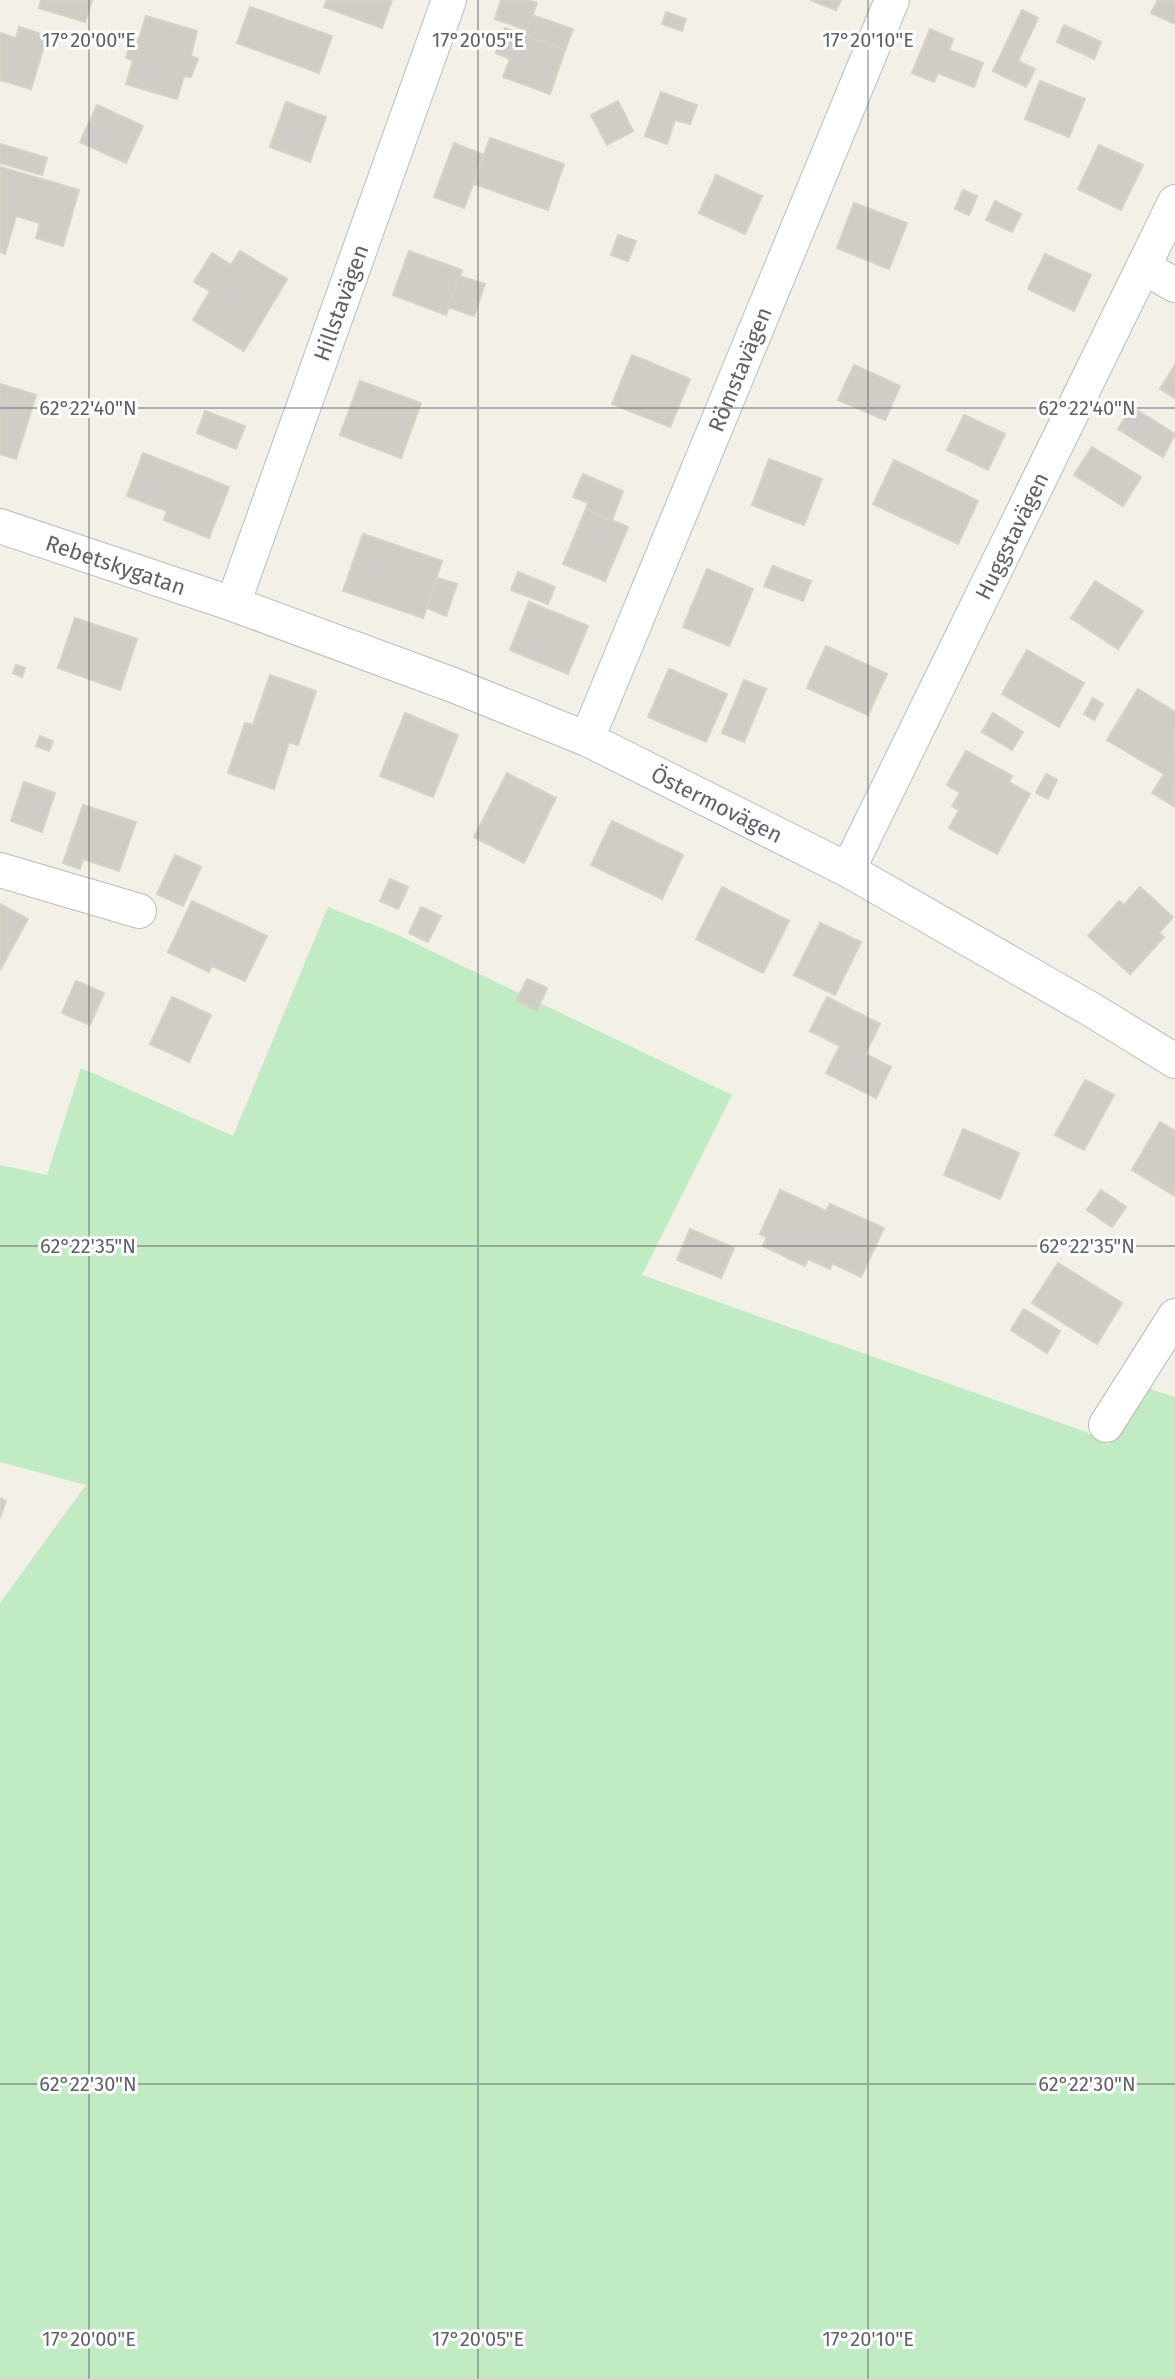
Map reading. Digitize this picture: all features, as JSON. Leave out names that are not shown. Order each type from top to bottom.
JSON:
[{"type":"street","name":"Hillstavägen","points":[[233,604],[449,0]]},
{"type":"street","name":"Römstavägen","points":[[587,739],[892,0]]},
{"type":"street","name":"Huggstavägen","points":[[848,870],[1175,202]]},
{"type":"street","points":[[1143,267],[1175,285]]},
{"type":"street","name":"Rebetskygatan","points":[[0,526],[233,604]]},
{"type":"street","name":"Östermovägen","points":[[233,604],[453,685],[587,739],[848,870],[1175,1061]]},
{"type":"street","points":[[0,870],[139,911]]},
{"type":"street","points":[[1106,1425],[1175,1316]]},
{"type":"green space","points":[[328,907],[396,934],[732,1095],[642,1275],[1086,1432],[1108,1445],[1147,1388],[1175,1397],[1175,2379],[0,2379],[0,1603],[86,1485],[0,1462],[0,1165],[47,1175],[81,1068],[233,1136]]},
{"type":"building","points":[[41,0],[92,0],[85,22],[39,8]]},
{"type":"building","points":[[327,0],[392,0],[382,28],[324,7]]},
{"type":"building","points":[[501,0],[537,3],[527,30],[495,19]]},
{"type":"building","points":[[810,0],[841,0],[836,10]]},
{"type":"building","points":[[1158,0],[1175,0],[1175,24],[1151,13]]},
{"type":"building","points":[[250,7],[332,36],[319,73],[237,43]]},
{"type":"building","points":[[1022,10],[1038,18],[1018,61],[1035,69],[1026,87],[993,71]]},
{"type":"building","points":[[666,12],[686,19],[682,31],[662,24]]},
{"type":"building","points":[[532,15],[573,29],[565,50],[525,36]]},
{"type":"building","points":[[146,16],[197,31],[191,56],[198,59],[191,77],[184,76],[177,99],[126,84],[133,60],[126,58],[132,38],[139,39]]},
{"type":"building","points":[[1064,25],[1101,42],[1094,59],[1057,42]]},
{"type":"building","points":[[19,27],[47,36],[31,89],[0,80],[0,33],[16,38]]},
{"type":"building","points":[[505,28],[565,50],[550,94],[503,77],[510,59],[496,53]]},
{"type":"building","points":[[930,29],[953,39],[949,50],[983,63],[974,87],[938,73],[934,82],[912,73]]},
{"type":"building","points":[[1040,81],[1085,99],[1069,137],[1025,119]]},
{"type":"building","points":[[661,92],[697,105],[690,124],[675,120],[667,144],[645,136]]},
{"type":"building","points":[[618,101],[633,131],[607,145],[591,115]]},
{"type":"building","points":[[286,102],[326,117],[310,162],[270,147]]},
{"type":"building","points":[[97,105],[143,126],[126,163],[80,142]]},
{"type":"building","points":[[490,138],[564,164],[548,210],[474,184]]},
{"type":"building","points":[[454,143],[484,155],[464,208],[434,197]]},
{"type":"building","points":[[0,144],[47,158],[42,175],[0,163]]},
{"type":"building","points":[[1099,145],[1143,165],[1121,210],[1078,189]]},
{"type":"building","points":[[0,167],[79,190],[63,246],[36,238],[40,223],[16,216],[5,254],[0,252]]},
{"type":"building","points":[[716,175],[762,196],[745,234],[699,213]]},
{"type":"building","points":[[963,190],[977,196],[969,215],[955,209]]},
{"type":"building","points":[[995,201],[1021,214],[1012,232],[986,220]]},
{"type":"building","points":[[854,203],[907,223],[889,269],[837,248]]},
{"type":"building","points":[[618,235],[636,241],[628,261],[611,255]]},
{"type":"building","points":[[240,251],[287,279],[244,351],[193,320],[210,291],[194,282],[212,253],[231,265]]},
{"type":"building","points":[[409,251],[462,270],[446,315],[393,295]]},
{"type":"building","points":[[1045,254],[1091,275],[1074,311],[1028,289]]},
{"type":"building","points":[[459,276],[485,284],[474,316],[448,307]]},
{"type":"building","points":[[632,355],[690,379],[670,427],[612,404]]},
{"type":"building","points":[[854,365],[900,386],[885,420],[838,400]]},
{"type":"building","points":[[1175,365],[1175,398],[1160,389]]},
{"type":"building","points":[[360,381],[421,403],[401,458],[340,435]]},
{"type":"building","points":[[0,384],[36,395],[16,459],[0,454]]},
{"type":"building","points":[[1132,407],[1175,434],[1163,457],[1118,429]]},
{"type":"building","points":[[205,411],[245,426],[236,449],[197,433]]},
{"type":"building","points":[[964,415],[1005,434],[988,470],[947,450]]},
{"type":"building","points":[[1092,447],[1141,477],[1123,506],[1074,475]]},
{"type":"building","points":[[143,453],[229,487],[209,538],[164,520],[167,511],[127,496]]},
{"type":"building","points":[[769,459],[822,479],[804,525],[752,505]]},
{"type":"building","points":[[894,460],[978,501],[958,544],[873,504]]},
{"type":"building","points":[[583,474],[623,491],[612,520],[586,509],[588,503],[573,497]]},
{"type":"building","points":[[586,509],[628,527],[605,581],[563,564]]},
{"type":"building","points":[[363,534],[442,561],[423,618],[343,591]]},
{"type":"building","points":[[773,566],[811,581],[803,601],[764,586]]},
{"type":"building","points":[[707,569],[753,589],[729,646],[683,627]]},
{"type":"building","points":[[518,572],[555,587],[548,604],[511,590]]},
{"type":"building","points":[[437,578],[457,584],[446,616],[427,608]]},
{"type":"building","points":[[1095,581],[1143,611],[1118,649],[1071,618]]},
{"type":"building","points":[[529,602],[588,626],[568,674],[510,650]]},
{"type":"building","points":[[75,618],[137,639],[120,690],[58,668]]},
{"type":"building","points":[[826,646],[887,674],[868,715],[807,688]]},
{"type":"building","points":[[1027,650],[1084,683],[1059,727],[1002,694]]},
{"type":"building","points":[[16,665],[25,668],[22,677],[13,673]]},
{"type":"building","points":[[669,669],[727,694],[706,742],[648,717]]},
{"type":"building","points":[[270,675],[316,691],[298,745],[289,742],[274,789],[228,773],[245,723],[253,725]]},
{"type":"building","points":[[744,680],[766,689],[744,742],[722,733]]},
{"type":"building","points":[[1138,689],[1175,712],[1174,806],[1152,793],[1164,774],[1107,740]]},
{"type":"building","points":[[1093,698],[1103,704],[1094,720],[1084,714]]},
{"type":"building","points":[[405,713],[458,735],[433,797],[380,776]]},
{"type":"building","points":[[993,713],[1023,732],[1012,750],[982,732]]},
{"type":"building","points":[[40,736],[53,741],[49,751],[36,746]]},
{"type":"building","points":[[966,751],[1012,776],[1009,782],[1030,794],[997,854],[949,828],[959,810],[952,806],[960,793],[947,785]]},
{"type":"building","points":[[507,773],[556,798],[524,863],[474,837]]},
{"type":"building","points":[[1046,774],[1057,780],[1048,799],[1036,793]]},
{"type":"building","points":[[24,782],[55,793],[42,832],[11,821]]},
{"type":"building","points":[[83,805],[136,822],[119,871],[83,859],[80,869],[63,863]]},
{"type":"building","points":[[612,821],[683,855],[662,899],[591,865]]},
{"type":"building","points":[[175,855],[201,867],[183,906],[157,894]]},
{"type":"building","points":[[390,879],[408,887],[398,909],[380,901]]},
{"type":"building","points":[[722,887],[789,921],[763,973],[696,939]]},
{"type":"building","points":[[1140,887],[1173,917],[1159,933],[1164,937],[1130,974],[1088,936],[1119,901],[1124,905]]},
{"type":"building","points":[[192,901],[267,936],[245,981],[212,966],[209,972],[168,952]]},
{"type":"building","points":[[0,904],[28,919],[0,970]]},
{"type":"building","points":[[421,907],[441,916],[428,942],[409,933]]},
{"type":"building","points":[[820,923],[861,942],[835,995],[794,975]]},
{"type":"building","points":[[527,979],[547,988],[537,1011],[516,1001]]},
{"type":"building","points":[[76,981],[104,993],[90,1025],[62,1013]]},
{"type":"building","points":[[172,997],[211,1015],[189,1062],[150,1044]]},
{"type":"building","points":[[827,997],[880,1024],[865,1054],[891,1067],[876,1098],[826,1073],[840,1046],[810,1031]]},
{"type":"building","points":[[1085,1080],[1114,1095],[1084,1150],[1055,1135]]},
{"type":"building","points":[[1160,1122],[1175,1131],[1175,1196],[1132,1170]]},
{"type":"building","points":[[963,1129],[1019,1153],[1000,1199],[944,1175]]},
{"type":"building","points":[[780,1190],[826,1211],[830,1204],[884,1228],[861,1277],[832,1263],[830,1269],[808,1259],[805,1266],[763,1246],[767,1237],[760,1234]]},
{"type":"building","points":[[1101,1190],[1126,1207],[1112,1227],[1087,1210]]},
{"type":"building","points":[[690,1229],[734,1248],[721,1278],[677,1260]]},
{"type":"building","points":[[1058,1263],[1122,1303],[1097,1344],[1032,1303]]},
{"type":"building","points":[[1024,1309],[1060,1331],[1047,1353],[1011,1330]]},
{"type":"building","points":[[0,1498],[6,1501],[0,1518]]}]
